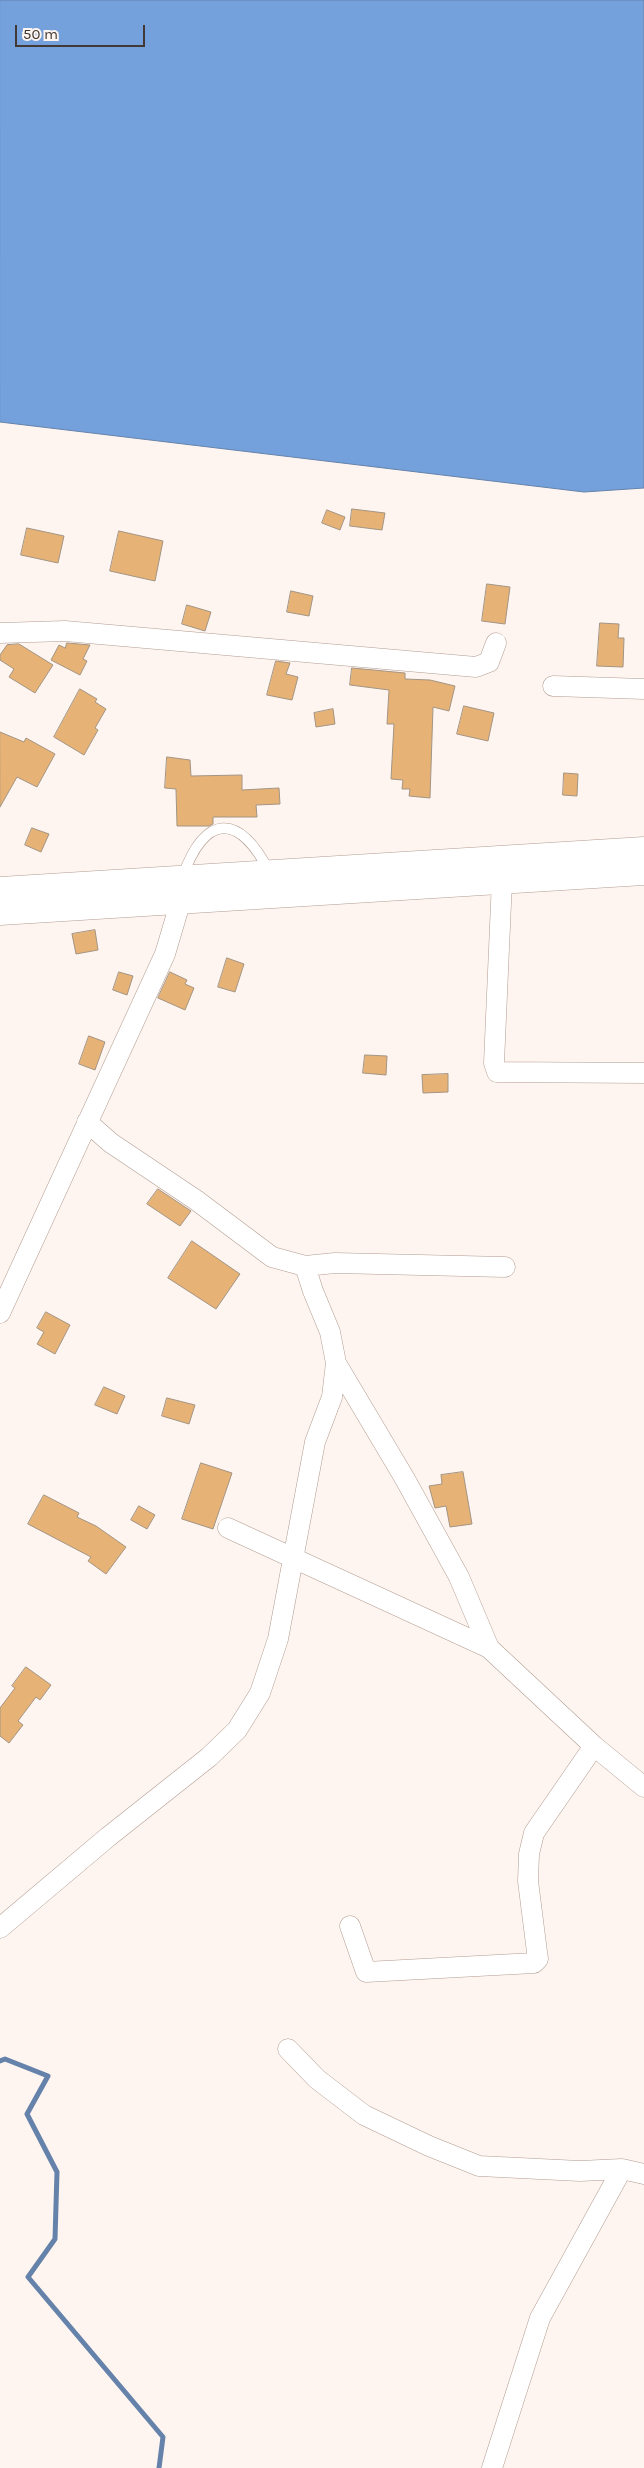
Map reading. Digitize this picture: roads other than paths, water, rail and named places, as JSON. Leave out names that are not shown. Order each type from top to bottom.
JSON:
[{"type":"highway","points":[[0,911],[181,890],[270,874],[644,850]]},
{"type":"highway","points":[[0,891],[181,890],[502,880],[644,871]]},
{"type":"street","points":[[0,633],[65,631],[476,667],[489,662],[496,643]]},
{"type":"street","points":[[553,686],[644,688]]},
{"type":"street","points":[[502,880],[494,1063],[497,1072],[644,1073]]},
{"type":"street","points":[[0,1313],[165,954],[181,890]]},
{"type":"street","points":[[88,1122],[111,1143],[196,1200],[272,1257],[305,1266],[335,1263],[505,1267]]},
{"type":"street","points":[[0,1928],[108,1837],[209,1757],[237,1730],[260,1692],[278,1639],[295,1558],[315,1442],[332,1397],[336,1363],[330,1332],[305,1266]]},
{"type":"street","points":[[336,1363],[405,1479],[459,1577],[489,1648]]},
{"type":"street","points":[[228,1528],[489,1648],[594,1746],[644,1787]]},
{"type":"street","points":[[350,1926],[366,1972],[534,1963],[538,1959],[528,1881],[529,1854],[534,1833],[594,1746]]},
{"type":"street","points":[[288,2048],[317,2080],[364,2115],[429,2146],[479,2166],[580,2171],[622,2169],[644,2174]]},
{"type":"street","points":[[492,2468],[540,2318],[622,2169]]},
{"type":"lane","points":[[181,890],[194,849],[210,831],[219,829],[228,829],[246,836],[258,850],[270,874]]},
{"type":"water","points":[[0,0],[644,0],[644,488],[584,492],[0,422]]},
{"type":"waterway","points":[[0,2061],[5,2059],[48,2076],[27,2114],[57,2172],[55,2239],[28,2277],[163,2437],[159,2468]]}]
